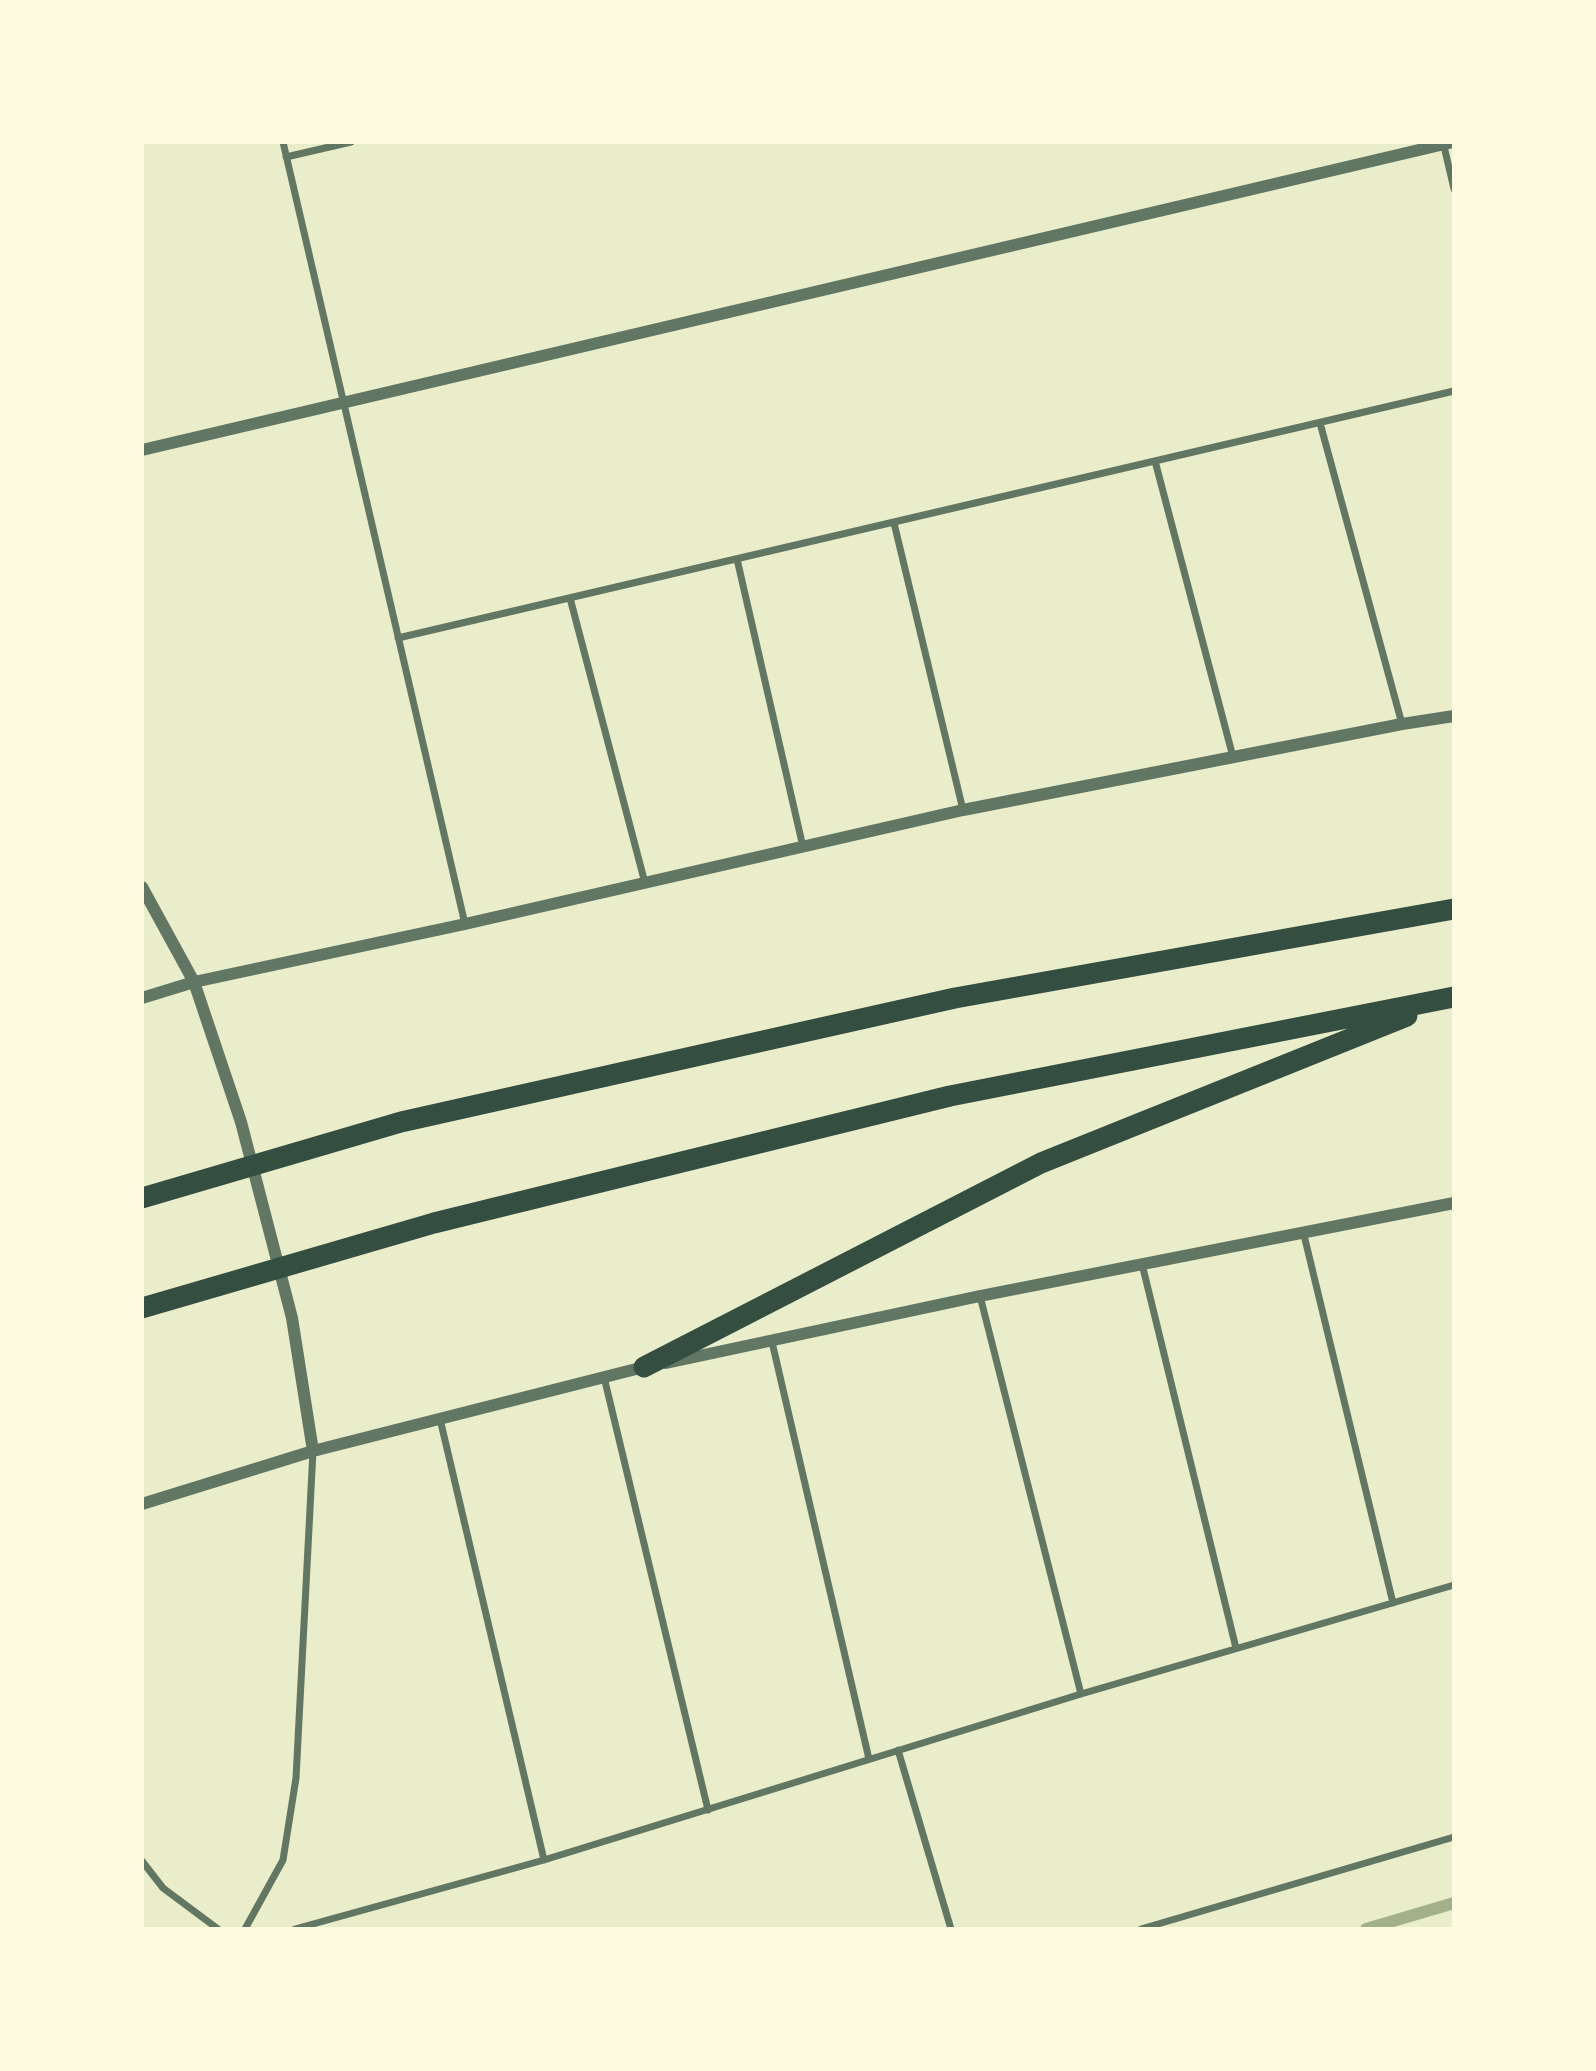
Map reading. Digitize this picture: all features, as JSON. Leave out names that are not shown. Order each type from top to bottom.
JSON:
[{"type":"highway","points":[[142,1198],[401,1122],[955,998],[1454,909]]},
{"type":"highway","points":[[142,1308],[434,1223],[950,1096],[1454,998]]},
{"type":"highway","points":[[643,1367],[1041,1163],[1454,998]]},
{"type":"street","points":[[283,142],[464,924]]},
{"type":"street","points":[[286,157],[351,142]]},
{"type":"street","points":[[142,450],[1446,143],[1454,189]]},
{"type":"street","points":[[398,638],[1454,391]]},
{"type":"street","points":[[1320,423],[1402,724]]},
{"type":"street","points":[[1154,461],[1233,757]]},
{"type":"street","points":[[894,523],[963,810]]},
{"type":"street","points":[[737,559],[803,847]]},
{"type":"street","points":[[570,598],[645,883]]},
{"type":"street","points":[[142,998],[194,982],[464,924],[963,810],[1454,716]]},
{"type":"street","points":[[142,887],[194,982],[241,1122],[292,1318],[313,1451],[296,1777],[282,1860],[245,1929]]},
{"type":"street","points":[[142,1504],[313,1451],[643,1367],[1142,1263],[1454,1203]]},
{"type":"street","points":[[1303,1231],[1393,1603]]},
{"type":"street","points":[[1142,1263],[1236,1648]]},
{"type":"street","points":[[980,1296],[1081,1694]]},
{"type":"street","points":[[772,1342],[869,1759]]},
{"type":"street","points":[[604,1377],[708,1810]]},
{"type":"street","points":[[440,1419],[544,1860]]},
{"type":"street","points":[[295,1929],[544,1860],[1081,1694],[1454,1585]]},
{"type":"street","points":[[898,1750],[951,1929]]},
{"type":"street","points":[[1141,1929],[1454,1837]]},
{"type":"street","points":[[142,1861],[163,1888],[218,1929]]},
{"type":"waterway","points":[[1366,1929],[1454,1903]]}]
